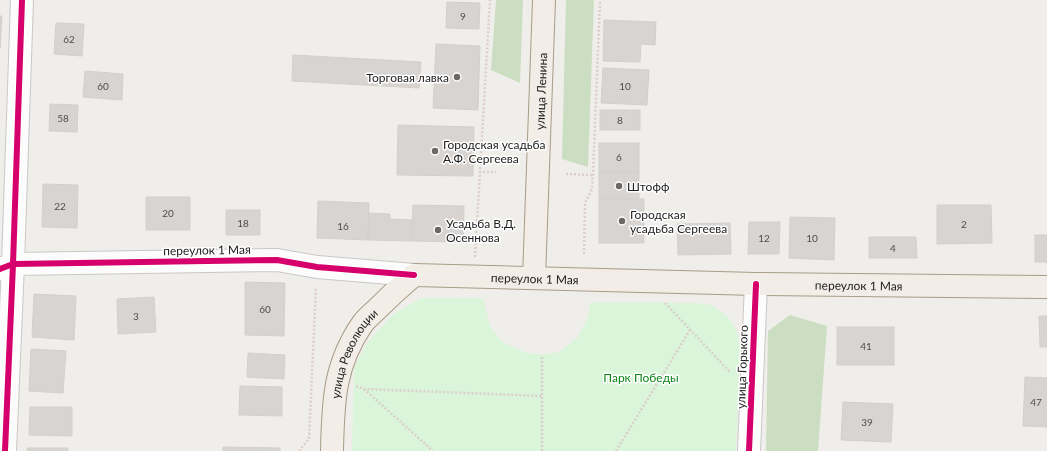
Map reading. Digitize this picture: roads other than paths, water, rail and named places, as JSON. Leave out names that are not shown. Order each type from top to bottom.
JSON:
[{"type":"main road","name":"улица Ленина","points":[[534,278],[544,0]]},
{"type":"main road","name":"переулок 1 Мая","points":[[414,275],[756,284],[1047,287]]},
{"type":"main road","name":"улица Революции","points":[[332,451],[332,412],[336,381],[345,354],[364,322],[414,275]]},
{"type":"street","points":[[5,451],[7,266],[22,0]]},
{"type":"street","name":"переулок 1 Мая","points":[[7,266],[277,260],[317,267],[414,275]]},
{"type":"street","name":"улица Горького","points":[[749,451],[756,284]]},
{"type":"place","name":"Торговая лавка","points":[[457,77]]},
{"type":"place","name":"Городская усадьба А.Ф. Сергеева","points":[[435,151]]},
{"type":"place","name":"Штофф","points":[[619,186]]},
{"type":"place","name":"Городская усадьба Сергеева","points":[[622,221]]},
{"type":"place","name":"Усадьба В.Д. Осеннова","points":[[438,230]]},
{"type":"park label","name":"Парк Победы","points":[[641,377]]}]
